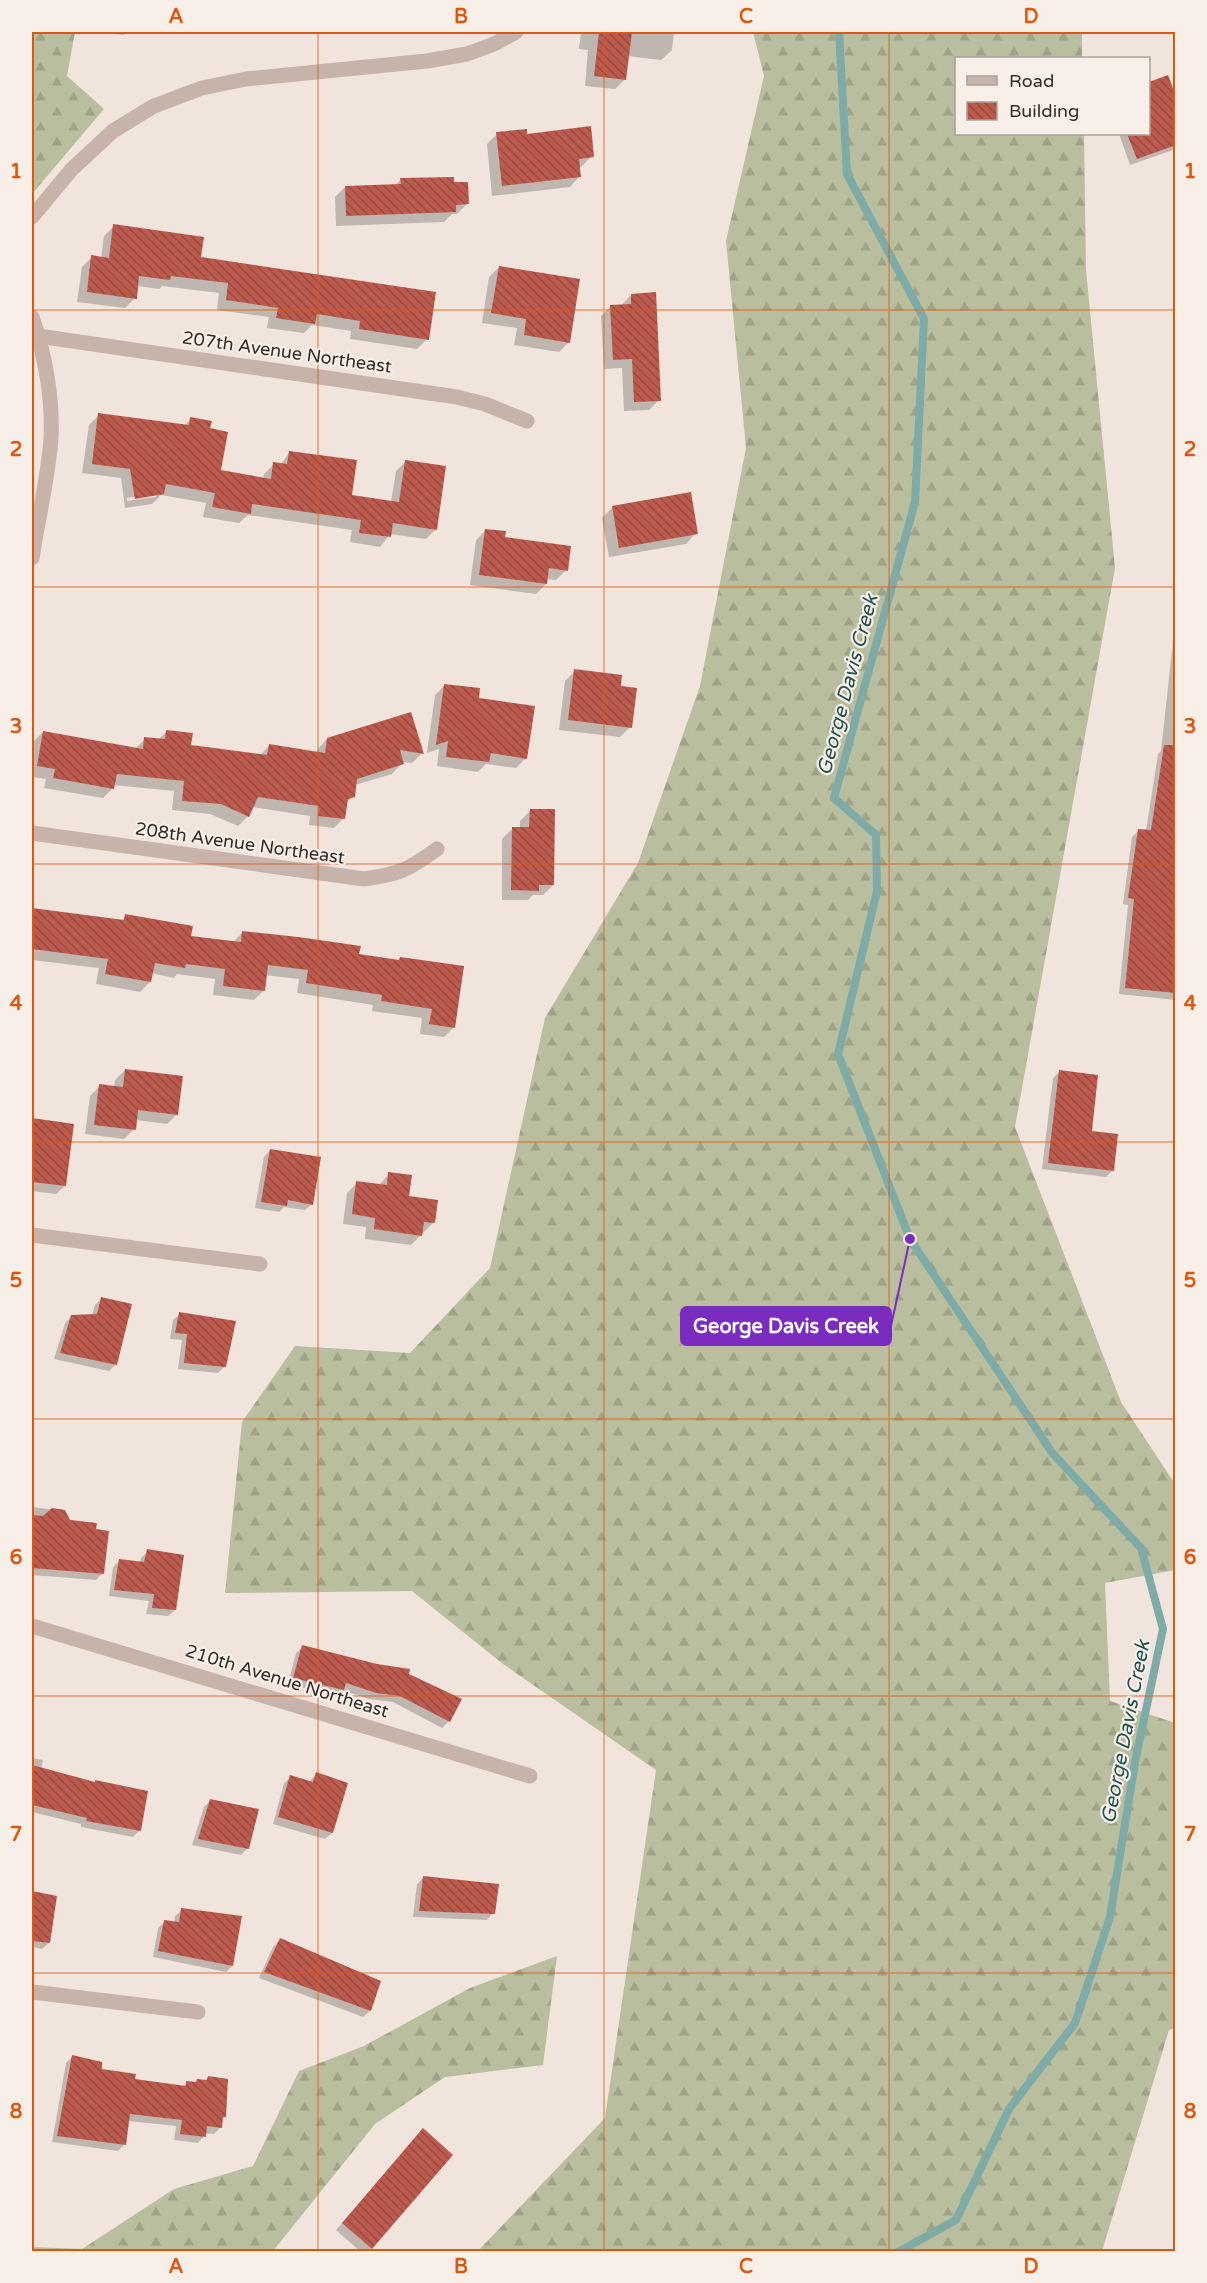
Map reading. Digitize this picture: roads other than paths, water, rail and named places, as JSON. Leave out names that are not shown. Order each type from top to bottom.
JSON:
[{"type":"street","points":[[32,218],[72,169],[113,131],[154,106],[202,88],[246,79],[416,62],[467,54],[494,44],[516,32]]},
{"type":"street","points":[[32,317],[38,336],[50,400],[51,439],[32,558]]},
{"type":"street","name":"207th Avenue Northeast","points":[[38,336],[457,397],[485,404],[527,421]]},
{"type":"street","name":"208th Avenue Northeast","points":[[32,833],[364,879],[388,876],[410,869],[437,849]]},
{"type":"street","points":[[32,1235],[260,1264]]},
{"type":"street","name":"210th Avenue Northeast","points":[[32,1626],[530,1776]]},
{"type":"street","points":[[32,1992],[198,2012]]},
{"type":"waterway","name":"George Davis Creek","points":[[839,32],[847,174],[924,319],[915,502],[834,798],[876,835],[877,891],[838,1054],[910,1239],[1053,1454],[1141,1548],[1163,1629],[1135,1762],[1110,1917],[1075,2023],[1009,2109],[956,2220],[898,2252]]},
{"type":"place","name":"George Davis Creek","points":[[910,1239]]}]
